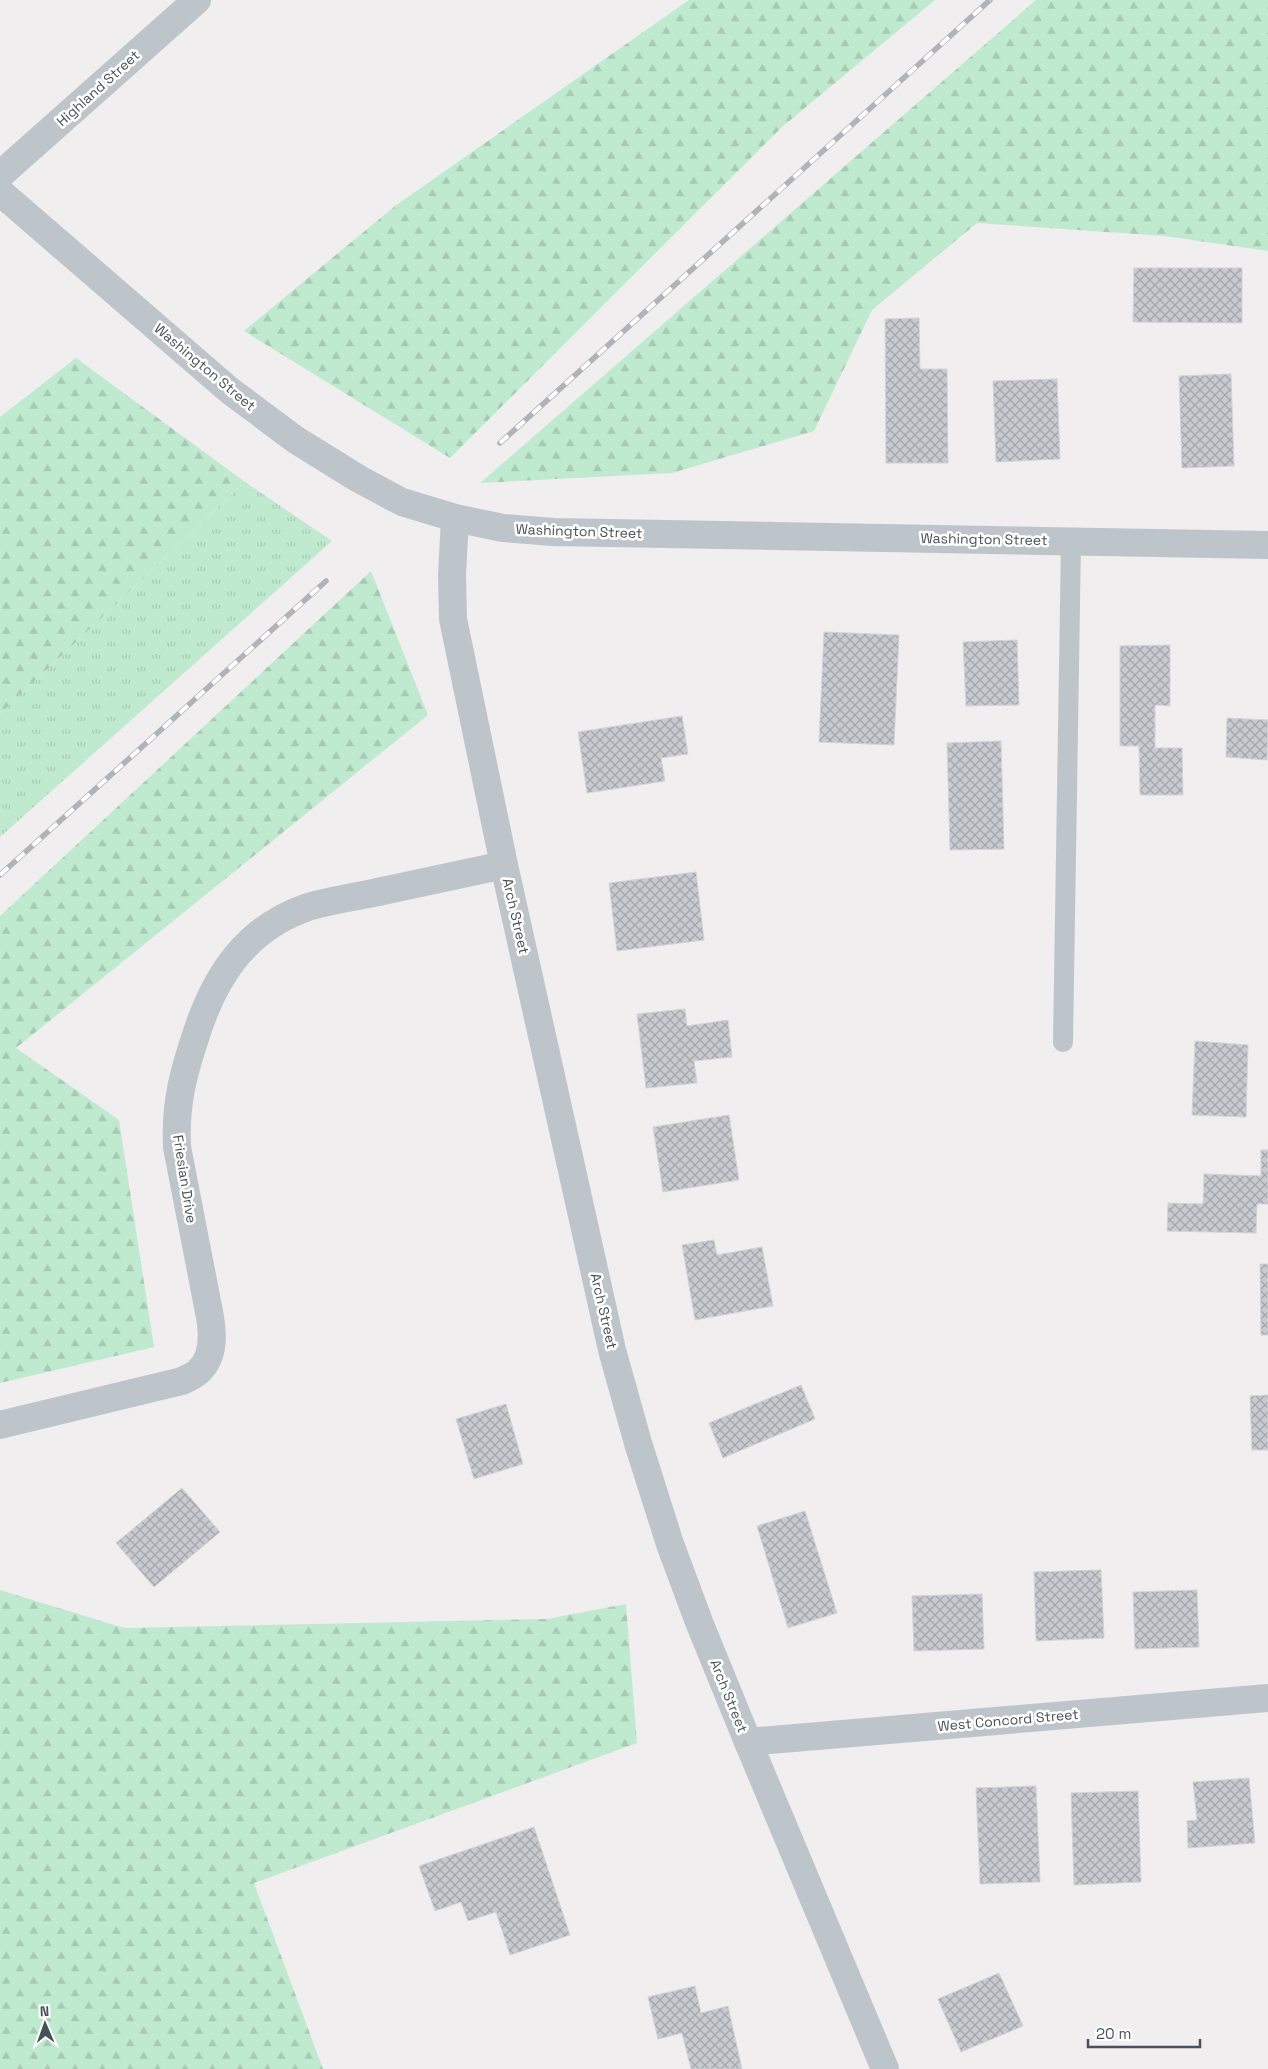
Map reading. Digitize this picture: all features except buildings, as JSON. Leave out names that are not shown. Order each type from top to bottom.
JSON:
[{"type":"street","name":"Highland Street","points":[[0,175],[196,0]]},
{"type":"street","name":"Washington Street","points":[[0,192],[230,390],[296,440],[359,479],[402,502],[455,518],[503,528],[553,532],[1268,545]]},
{"type":"street","name":"Arch Street","points":[[455,518],[452,575],[453,619],[504,865],[617,1369],[670,1544],[748,1742],[885,2069]]},
{"type":"street","name":"Friesian Drive","points":[[0,1425],[182,1380],[200,1371],[210,1355],[213,1336],[177,1147],[176,1119],[180,1084],[204,1009],[222,974],[245,946],[276,921],[308,907],[504,865]]},
{"type":"street","name":"West Concord Street","points":[[748,1742],[1268,1698]]},
{"type":"lane","points":[[1063,1042],[1071,541]]},
{"type":"green space","points":[[689,0],[935,0],[782,127],[450,458],[244,331],[395,206]]},
{"type":"green space","points":[[1036,0],[1268,0],[1268,251],[1165,236],[977,223],[872,310],[814,431],[672,473],[480,483]]},
{"type":"green space","points":[[76,358],[245,482],[0,714],[0,417]]},
{"type":"green space","points":[[245,482],[332,541],[0,837],[0,714]]},
{"type":"green space","points":[[371,571],[428,715],[16,1048],[119,1120],[154,1347],[0,1383],[0,916]]},
{"type":"green space","points":[[0,1590],[124,1628],[547,1619],[626,1604],[637,1743],[254,1883],[323,2069],[0,2069]]},
{"type":"railway","points":[[500,443],[990,0]]},
{"type":"railway","points":[[0,875],[326,581]]}]
